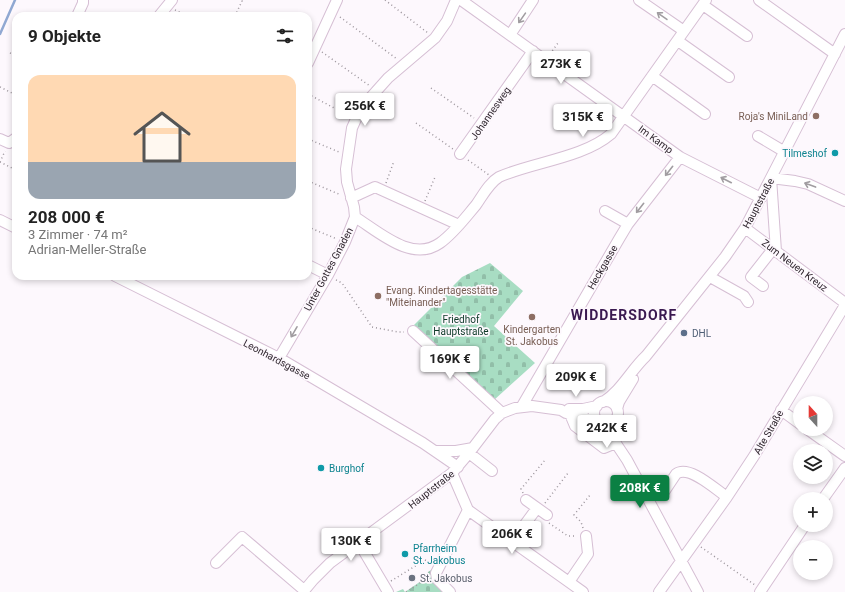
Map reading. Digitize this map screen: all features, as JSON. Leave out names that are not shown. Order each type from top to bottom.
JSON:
[{"type":"street","points":[[79,12],[83,3],[82,0]]},
{"type":"street","points":[[314,52],[337,0]]},
{"type":"street","name":"Unter Gottes Gnaden","points":[[279,358],[328,275],[345,242],[355,217],[347,182],[346,169],[352,128],[356,119],[363,106],[376,91],[404,64],[435,38],[447,21],[456,0]]},
{"type":"street","name":"Im Kamp","points":[[461,0],[680,157],[761,198]]},
{"type":"street","points":[[510,35],[533,0]]},
{"type":"street","points":[[639,0],[684,32]]},
{"type":"street","points":[[759,0],[835,54]]},
{"type":"street","points":[[355,217],[403,247],[419,251],[428,249],[440,243],[459,225],[495,179],[504,174],[587,149],[598,144],[611,134],[705,2],[747,36]]},
{"type":"street","points":[[162,12],[169,3]]},
{"type":"street","name":"Hauptstraße","points":[[565,412],[566,409],[583,409],[600,404],[610,398],[726,257],[745,228],[835,54],[844,40]]},
{"type":"street","points":[[678,41],[729,77]]},
{"type":"street","name":"Johannesweg","points":[[460,154],[533,51]]},
{"type":"street","points":[[652,76],[705,114]]},
{"type":"street","points":[[758,136],[785,152]]},
{"type":"street","name":"Heckgasse","points":[[522,406],[628,224],[680,157]]},
{"type":"street","points":[[763,286],[751,277],[774,250],[771,178],[808,184],[845,202]]},
{"type":"street","points":[[351,198],[375,187],[459,225]]},
{"type":"street","points":[[605,211],[628,224]]},
{"type":"street","points":[[0,220],[12,226]]},
{"type":"street","name":"Zum Neuen Kreuz","points":[[745,228],[845,304]]},
{"type":"street","points":[[312,267],[328,275]]},
{"type":"street","points":[[710,276],[744,296],[748,302]]},
{"type":"street","name":"Leonhardsgasse","points":[[123,280],[279,358],[434,451],[455,470]]},
{"type":"street","name":"Alte Straße","points":[[659,592],[727,497],[754,456],[845,304]]},
{"type":"street","points":[[413,331],[502,413]]},
{"type":"street","name":"Hauptstraße","points":[[617,409],[621,398],[646,356]]},
{"type":"street","points":[[627,460],[618,435],[616,420],[617,409],[610,402],[600,404],[594,413],[616,442],[627,460],[698,592]]},
{"type":"street","name":"Hauptstraße","points":[[303,591],[330,563],[359,543],[455,470],[495,419],[502,413],[522,406],[532,406],[565,412],[600,422]]},
{"type":"street","points":[[781,410],[793,419]]},
{"type":"street","points":[[565,412],[575,426],[604,448],[616,442]]},
{"type":"street","points":[[600,422],[611,424],[616,420]]},
{"type":"street","points":[[818,436],[845,456]]},
{"type":"street","points":[[434,451],[471,451],[492,471]]},
{"type":"street","points":[[828,492],[845,468]]},
{"type":"street","points":[[455,470],[468,510],[583,592]]},
{"type":"street","points":[[662,495],[676,474],[685,471],[693,473],[727,497]]},
{"type":"street","points":[[512,542],[543,513],[526,500]]},
{"type":"street","points":[[450,592],[437,579],[436,573],[468,510]]},
{"type":"street","points":[[761,591],[800,532]]},
{"type":"street","points":[[569,582],[588,554],[586,536]]},
{"type":"street","points":[[216,563],[242,537],[303,591]]},
{"type":"street","points":[[359,543],[388,592]]},
{"type":"path","points":[[237,12],[242,1],[240,0]]},
{"type":"path","points":[[385,0],[435,38]]},
{"type":"path","points":[[169,3],[182,12]]},
{"type":"path","points":[[340,17],[404,64]]},
{"type":"path","points":[[545,60],[558,43]]},
{"type":"path","points":[[314,52],[376,91]]},
{"type":"path","points":[[0,87],[12,93]]},
{"type":"path","points":[[431,88],[481,124]]},
{"type":"path","points":[[312,96],[356,119]]},
{"type":"path","points":[[416,123],[495,179]]},
{"type":"path","points":[[8,140],[0,162],[12,168]]},
{"type":"path","points":[[312,141],[348,156]]},
{"type":"path","points":[[384,191],[394,161]]},
{"type":"path","points":[[422,208],[435,177]]},
{"type":"path","points":[[312,183],[342,196],[351,198]]},
{"type":"path","points":[[312,229],[345,242]]},
{"type":"path","points":[[328,275],[342,283],[372,327],[398,332],[413,331]]},
{"type":"path","points":[[526,500],[521,489],[545,460]]},
{"type":"path","points":[[568,473],[543,513],[568,536],[586,536],[581,522],[574,515],[590,495]]},
{"type":"path","points":[[695,542],[761,591]]},
{"type":"path","points":[[388,592],[394,588],[390,581],[425,560],[438,568]]},
{"type":"path","points":[[406,592],[430,577],[431,582]]},
{"type":"green space","name":"Friedhof Hauptstraße","points":[[490,263],[523,291],[494,326],[535,363],[494,400],[414,325],[462,277]]},
{"type":"green space","points":[[431,570],[435,584],[444,592],[405,592],[427,577],[428,572]]},
{"type":"green space","points":[[403,589],[405,592],[396,592]]},
{"type":"waterway","points":[[0,34],[15,0]]},
{"type":"place","name":"Roja's MiniLand","points":[[816,116]]},
{"type":"place","name":"Tilmeshof","points":[[835,153]]},
{"type":"place","name":"Evang. Kindertagesstätte \"Miteinander\"","points":[[378,296]]},
{"type":"place","name":"Kindergarten St. Jakobus","points":[[532,317]]},
{"type":"place","name":"DHL","points":[[684,333]]},
{"type":"place","name":"Burghof","points":[[321,468]]},
{"type":"place","name":"Pfarrheim St. Jakobus","points":[[405,554]]},
{"type":"place","name":"St. Jakobus","points":[[412,578]]},
{"type":"district","name":"WIDDERSDORF","points":[[624,315]]}]
